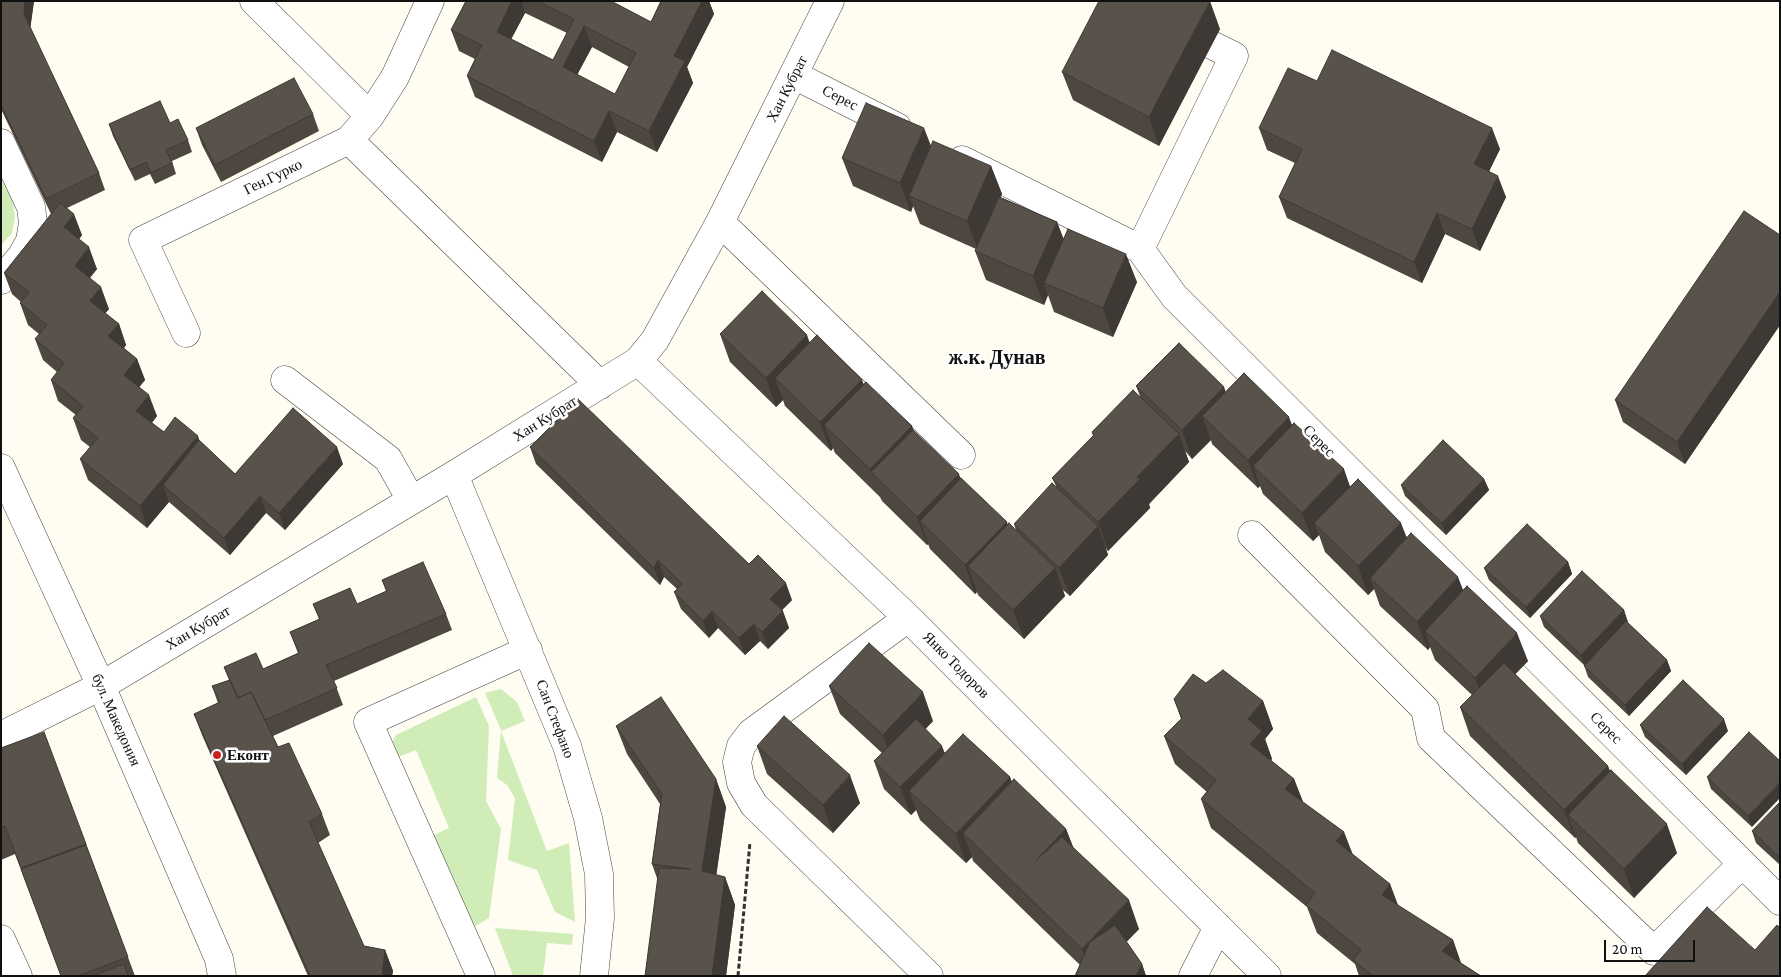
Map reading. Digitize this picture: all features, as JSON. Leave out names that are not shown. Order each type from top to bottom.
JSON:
[{"type":"street","points":[[254,1],[370,116]]},
{"type":"street","name":"Ген.Гурко","points":[[186,333],[143,240],[349,140],[370,116],[395,77],[430,1]]},
{"type":"street","name":"Хан Кубрат","points":[[1,736],[101,686],[454,475],[638,361],[655,340],[720,222],[830,1]]},
{"type":"street","points":[[1123,1],[1234,56],[1140,249]]},
{"type":"street","name":"Серес","points":[[794,75],[1140,249],[1174,296],[1780,902]]},
{"type":"street","points":[[349,140],[600,385]]},
{"type":"street","points":[[1,143],[31,207],[33,223],[30,241],[21,257],[1,280]]},
{"type":"street","points":[[720,222],[961,455]]},
{"type":"street","name":"Янко Тодоров","points":[[638,361],[908,618],[1267,976]]},
{"type":"street","points":[[285,380],[388,459],[412,500]]},
{"type":"street","name":"бул. Македония","points":[[1,468],[101,686],[219,959],[222,976]]},
{"type":"street","name":"Сан Стефано","points":[[454,475],[567,746],[588,818],[599,874],[600,918],[594,976]]},
{"type":"street","points":[[1252,535],[1425,709],[1431,738],[1654,951],[1742,864]]},
{"type":"street","points":[[908,618],[751,733],[741,746],[737,762],[741,783],[754,805],[929,976]]},
{"type":"street","points":[[481,976],[368,722],[528,650]]},
{"type":"street","points":[[1193,976],[1218,926]]},
{"type":"street","points":[[1,939],[18,976]]},
{"type":"path","points":[[738,976],[754,805]]},
{"type":"green space","points":[[1,178],[13,202],[15,217],[12,233],[1,245]]},
{"type":"green space","points":[[501,689],[517,702],[525,721],[501,731],[547,851],[569,843],[575,922],[555,912],[537,870],[508,860],[515,798],[507,785],[497,778],[501,730],[485,693]]},
{"type":"green space","points":[[476,697],[489,726],[486,801],[501,829],[489,918],[474,927],[432,836],[449,828],[416,750],[391,760],[390,746],[396,735]]},
{"type":"green space","points":[[495,928],[573,934],[572,945],[547,943],[543,976],[513,976]]},
{"type":"building","points":[[1,1],[25,1],[24,14],[99,173],[46,199],[1,105]]},
{"type":"building","points":[[466,1],[512,1],[497,32],[553,60],[574,19],[537,1],[611,1],[651,22],[661,1],[702,1],[674,56],[685,61],[649,131],[609,111],[594,141],[467,76],[482,45],[451,30]],"holes":[[[584,26],[636,53],[615,94],[563,67]]]},
{"type":"building","points":[[1099,1],[1210,1],[1149,117],[1062,72]]},
{"type":"building","points":[[1332,50],[1492,128],[1474,164],[1498,176],[1472,229],[1437,213],[1414,262],[1279,197],[1302,149],[1259,128],[1288,68],[1317,81]]},
{"type":"building","points":[[294,78],[313,114],[215,165],[196,128]]},
{"type":"building","points":[[160,101],[170,123],[178,119],[188,140],[166,150],[172,163],[151,173],[146,162],[130,170],[109,124]]},
{"type":"building","points":[[866,103],[924,128],[900,183],[842,158]]},
{"type":"building","points":[[933,141],[991,166],[967,221],[909,196]]},
{"type":"building","points":[[999,197],[1057,222],[1033,276],[975,251]]},
{"type":"building","points":[[60,203],[74,214],[64,227],[89,247],[75,266],[101,287],[90,301],[119,324],[108,336],[137,359],[124,375],[149,395],[136,411],[164,432],[175,417],[198,436],[140,506],[80,459],[98,438],[73,418],[83,406],[51,380],[64,363],[35,339],[47,325],[20,303],[29,292],[4,273]]},
{"type":"building","points":[[1744,211],[1780,235],[1780,292],[1677,442],[1615,400]]},
{"type":"building","points":[[1068,229],[1126,254],[1103,308],[1044,283]]},
{"type":"building","points":[[762,291],[807,335],[766,378],[720,334]]},
{"type":"building","points":[[817,335],[862,380],[820,422],[775,378]]},
{"type":"building","points":[[1179,343],[1224,387],[1182,430],[1136,386]]},
{"type":"building","points":[[1244,373],[1289,417],[1248,460],[1202,416]]},
{"type":"building","points":[[866,382],[912,426],[870,469],[824,425]]},
{"type":"building","points":[[1133,390],[1179,434],[1137,477],[1140,479],[1098,522],[1052,478],[1094,435],[1092,432]]},
{"type":"building","points":[[578,399],[749,564],[758,555],[786,583],[770,599],[783,611],[762,632],[754,624],[739,638],[712,611],[703,621],[674,592],[682,584],[658,560],[654,568],[530,447]]},
{"type":"building","points":[[293,408],[337,447],[279,513],[260,496],[224,538],[163,485],[199,440],[235,474]]},
{"type":"building","points":[[1294,423],[1344,469],[1302,513],[1253,466]]},
{"type":"building","points":[[913,430],[959,474],[917,517],[871,472]]},
{"type":"building","points":[[1443,440],[1484,479],[1442,523],[1401,485]]},
{"type":"building","points":[[961,478],[1007,522],[965,565],[920,521]]},
{"type":"building","points":[[1358,479],[1401,523],[1358,566],[1314,523]]},
{"type":"building","points":[[1052,483],[1098,526],[1059,568],[1014,524]]},
{"type":"building","points":[[1009,523],[1055,568],[1013,610],[968,566]]},
{"type":"building","points":[[1527,524],[1568,562],[1526,607],[1484,568]]},
{"type":"building","points":[[1411,533],[1458,577],[1417,622],[1370,578]]},
{"type":"building","points":[[423,562],[446,614],[326,665],[337,688],[265,720],[251,692],[238,698],[224,667],[256,653],[263,669],[299,653],[290,632],[320,619],[313,604],[350,588],[357,604],[387,591],[382,580]]},
{"type":"building","points":[[1582,571],[1624,610],[1581,655],[1540,616]]},
{"type":"building","points":[[1467,586],[1517,633],[1475,678],[1425,631]]},
{"type":"building","points":[[1626,621],[1667,660],[1625,705],[1584,666]]},
{"type":"building","points":[[869,643],[923,692],[883,735],[829,686]]},
{"type":"building","points":[[1504,663],[1608,766],[1564,810],[1460,707]]},
{"type":"building","points":[[1223,670],[1263,701],[1248,719],[1262,731],[1250,744],[1294,779],[1285,789],[1344,832],[1336,841],[1390,884],[1382,895],[1453,940],[1442,951],[1481,976],[1373,976],[1353,960],[1361,950],[1306,905],[1315,893],[1201,799],[1216,780],[1164,736],[1182,718],[1174,699],[1193,674],[1206,683]]},
{"type":"building","points":[[230,680],[238,698],[251,692],[278,747],[289,743],[322,814],[309,822],[364,946],[385,950],[382,976],[310,976],[194,714],[220,702],[212,686]]},
{"type":"building","points":[[1683,680],[1724,719],[1682,764],[1640,725]]},
{"type":"building","points":[[661,697],[716,779],[702,871],[725,877],[712,976],[645,976],[659,868],[691,869],[652,864],[662,794],[616,726]]},
{"type":"building","points":[[784,716],[850,775],[823,805],[757,746]]},
{"type":"building","points":[[916,719],[942,746],[900,787],[874,761]]},
{"type":"building","points":[[44,732],[86,844],[21,868],[5,826],[1,827],[1,748]]},
{"type":"building","points":[[1749,732],[1780,761],[1780,782],[1748,816],[1707,777]]},
{"type":"building","points":[[963,734],[1010,777],[956,834],[909,791]]},
{"type":"building","points":[[1611,770],[1667,824],[1624,869],[1568,815]]},
{"type":"building","points":[[1014,779],[1066,829],[1036,860],[1062,837],[1129,900],[1082,949],[963,833]]},
{"type":"building","points":[[1780,802],[1780,858],[1752,831]]},
{"type":"building","points":[[86,845],[128,957],[78,976],[61,976],[21,869]]},
{"type":"building","points":[[1707,907],[1755,950],[1777,925],[1780,928],[1780,976],[1645,976]]},
{"type":"building","points":[[1115,925],[1142,964],[1136,976],[1075,976],[1090,942]]},
{"type":"building","points":[[124,964],[128,976],[92,976]]},
{"type":"place","name":"Еконт","points":[[217,755]]},
{"type":"district","name":"ж.к. Дунав","points":[[997,358]]}]
